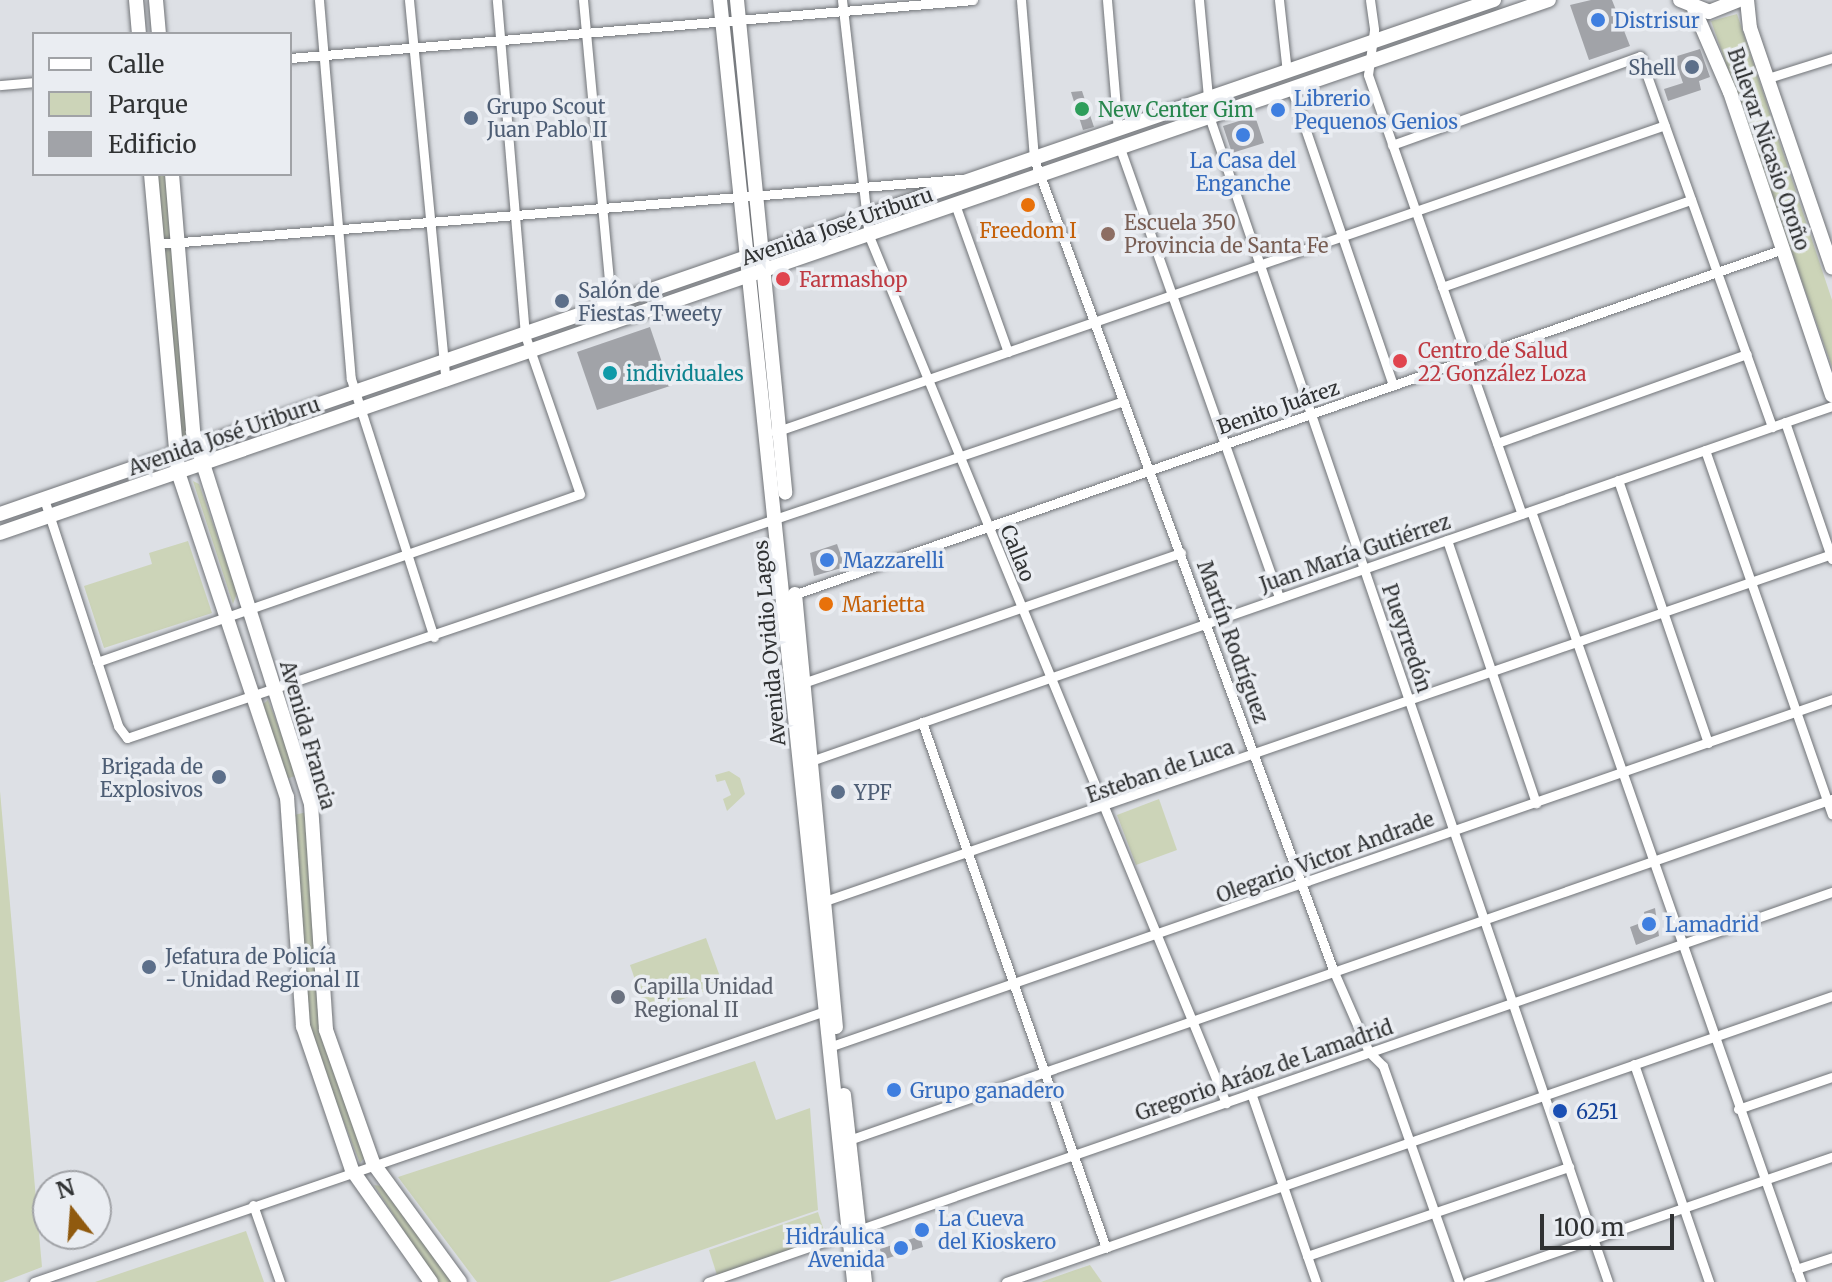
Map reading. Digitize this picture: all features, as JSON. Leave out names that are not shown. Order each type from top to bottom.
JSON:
[{"type":"main road","points":[[136,0],[139,32]]},
{"type":"main road","points":[[156,0],[159,32]]},
{"type":"main road","name":"Avenida Ovidio Lagos","points":[[720,0],[748,196]]},
{"type":"main road","name":"Avenida Ovidio Lagos","points":[[737,0],[754,258],[844,1142],[854,1231],[865,1282]]},
{"type":"main road","name":"Avenida José Uriburu","points":[[0,514],[754,258],[1372,42],[1460,6],[1494,0]]},
{"type":"main road","name":"Avenida José Uriburu","points":[[0,533],[1121,151],[1549,0]]},
{"type":"main road","points":[[1683,3],[1724,9],[1738,0]]},
{"type":"main road","name":"Bulevar Nicasio Oroño","points":[[1747,0],[1768,78],[1832,267]]},
{"type":"main road","name":"Bulevar Nicasio Oroño","points":[[1683,3],[1730,92],[1832,395]]},
{"type":"main road","name":"Avenida Francia","points":[[151,176],[178,472],[288,807],[303,1026],[352,1170],[431,1282]]},
{"type":"main road","name":"Avenida Francia","points":[[172,176],[195,446],[311,804],[326,1030],[373,1163],[460,1282]]},
{"type":"main road","name":"Avenida Ovidio Lagos","points":[[819,903],[825,1011],[834,1046]]},
{"type":"main road","name":"Avenida Ovidio Lagos","points":[[854,1231],[854,1282]]},
{"type":"street","points":[[319,0],[354,393],[434,637]]},
{"type":"street","points":[[409,0],[440,364],[446,381]]},
{"type":"street","points":[[97,662],[580,494],[525,335],[497,0]]},
{"type":"street","points":[[583,0],[613,324]]},
{"type":"street","name":"Callao","points":[[842,0],[869,236],[1226,1103]]},
{"type":"street","points":[[292,58],[973,0]]},
{"type":"street","name":"Martín Rodríguez","points":[[1021,0],[1034,159],[1257,756],[1334,972],[1369,1052],[1383,1066],[1459,1282]]},
{"type":"street","points":[[1107,0],[1118,130]]},
{"type":"street","name":"Pueyrredón","points":[[1199,0],[1210,119],[1257,267],[1410,702],[1450,831],[1608,1282]]},
{"type":"street","points":[[1279,0],[1287,72]]},
{"type":"street","points":[[1370,0],[1372,42],[1368,75],[1497,443],[1577,644],[1624,773],[1763,1181],[1801,1282]]},
{"type":"street","points":[[1392,145],[1640,56],[1772,427]]},
{"type":"street","points":[[1768,78],[1832,58]]},
{"type":"street","points":[[0,85],[32,82]]},
{"type":"street","points":[[1292,90],[1340,238],[1393,385]]},
{"type":"street","points":[[774,432],[1665,125]]},
{"type":"street","points":[[1121,151],[1279,598]]},
{"type":"street","points":[[157,244],[862,185],[977,179]]},
{"type":"street","points":[[1442,287],[1691,200]]},
{"type":"street","points":[[956,207],[1008,352]]},
{"type":"street","name":"Benito Juárez","points":[[790,596],[1783,249]]},
{"type":"street","points":[[1497,443],[1747,354]]},
{"type":"street","points":[[44,499],[123,736],[276,690],[960,461],[1124,401]]},
{"type":"street","name":"Juan María Gutiérrez","points":[[805,763],[1832,406]]},
{"type":"street","points":[[1785,422],[1832,556]]},
{"type":"street","points":[[1705,450],[1795,712],[1830,800],[1832,815]]},
{"type":"street","points":[[1618,480],[1708,743]]},
{"type":"street","points":[[1447,540],[1536,803]]},
{"type":"street","points":[[798,684],[1181,553]]},
{"type":"street","name":"Esteban de Luca","points":[[819,903],[1105,809],[1832,556]]},
{"type":"street","name":"Olegario Victor Andrade","points":[[834,1046],[1158,936],[1832,699]]},
{"type":"street","points":[[922,722],[1106,1248]]},
{"type":"street","points":[[844,1142],[1830,800]]},
{"type":"street","name":"Gregorio Aráoz de Lamadrid","points":[[708,1282],[1832,892]]},
{"type":"street","points":[[1006,1282],[1832,996]]},
{"type":"street","points":[[34,1282],[352,1170],[825,1011]]},
{"type":"street","points":[[1634,1064],[1709,1282]]},
{"type":"street","points":[[1738,1109],[1832,1077]]},
{"type":"street","points":[[1251,1093],[1316,1282]]},
{"type":"street","points":[[1468,1282],[1832,1157]]},
{"type":"street","points":[[1307,1256],[1569,1167]]},
{"type":"street","points":[[253,1205],[280,1282]]},
{"type":"street","points":[[1796,1269],[1832,1257]]},
{"type":"green space","points":[[1737,14],[1832,300],[1832,367],[1711,21]]},
{"type":"green space","points":[[151,176],[172,176],[195,446],[175,453]]},
{"type":"green space","points":[[193,481],[199,484],[237,593],[233,604]]},
{"type":"green space","points":[[188,541],[212,613],[104,648],[84,586],[152,564],[149,553]]},
{"type":"green space","points":[[268,700],[297,775],[287,779],[262,705]]},
{"type":"green space","points":[[729,771],[740,778],[745,794],[727,811],[723,799],[731,795],[725,780],[717,782],[715,775]]},
{"type":"green space","points":[[0,791],[33,1170],[32,1250],[40,1250],[42,1267],[0,1282]]},
{"type":"green space","points":[[1159,799],[1177,850],[1136,865],[1117,815]]},
{"type":"green space","points":[[307,812],[317,1003],[365,1157],[360,1163],[311,1038],[294,815]]},
{"type":"green space","points":[[706,938],[723,985],[646,1012],[630,965]]},
{"type":"green space","points":[[755,1061],[776,1120],[810,1108],[818,1210],[609,1282],[477,1282],[398,1177]]},
{"type":"green space","points":[[374,1185],[382,1186],[453,1282],[437,1282]]},
{"type":"green space","points":[[818,1212],[826,1237],[717,1275],[709,1250]]},
{"type":"green space","points":[[246,1231],[264,1282],[95,1282]]},
{"type":"green space","points":[[1090,1265],[1102,1282],[1041,1282],[1075,1270]]},
{"type":"building","name":"Distrisur","points":[[1591,0],[1612,0],[1630,46],[1589,60],[1570,5]]},
{"type":"building","name":"Shell","points":[[1700,49],[1710,77],[1699,81],[1701,90],[1668,101],[1664,89],[1683,83],[1674,57]]},
{"type":"building","name":"New Center Gim","points":[[1082,91],[1094,127],[1083,130],[1071,92]]},
{"type":"building","name":"La Casa del Enganche","points":[[1255,116],[1264,143],[1232,153],[1223,126]]},
{"type":"building","name":"individuales","points":[[650,327],[670,386],[597,410],[577,352]]},
{"type":"building","name":"Mazzarelli","points":[[837,544],[845,567],[814,576],[810,553]]},
{"type":"building","name":"Lamadrid","points":[[1655,908],[1659,936],[1636,945],[1630,927],[1646,921],[1644,912]]},
{"type":"building","name":"Hidráulica Avenida","points":[[920,1236],[923,1247],[882,1260],[880,1249]]},
{"type":"place","name":"Distrisur","points":[[1598,20]]},
{"type":"place","name":"Shell","points":[[1692,67]]},
{"type":"place","name":"New Center Gim","points":[[1082,109]]},
{"type":"place","name":"Librerio Pequenos Genios","points":[[1278,110]]},
{"type":"place","name":"Grupo Scout Juan Pablo II","points":[[471,118]]},
{"type":"place","name":"La Casa del Enganche","points":[[1243,135]]},
{"type":"place","name":"Freedom I","points":[[1028,205]]},
{"type":"place","name":"Escuela 350 Provincia de Santa Fe","points":[[1108,234]]},
{"type":"place","name":"Farmashop","points":[[783,279]]},
{"type":"place","name":"Salón de Fiestas Tweety","points":[[562,301]]},
{"type":"place","name":"Centro de Salud 22 González Loza","points":[[1400,361]]},
{"type":"place","name":"individuales","points":[[610,373]]},
{"type":"place","name":"Mazzarelli","points":[[827,560]]},
{"type":"place","name":"Marietta","points":[[826,604]]},
{"type":"place","name":"Brigada de Explosivos","points":[[219,777]]},
{"type":"place","name":"YPF","points":[[838,792]]},
{"type":"place","name":"Lamadrid","points":[[1649,924]]},
{"type":"place","name":"Jefatura de Policía - Unidad Regional II","points":[[149,967]]},
{"type":"place","name":"Capilla Unidad Regional II","points":[[618,997]]},
{"type":"place","name":"Grupo ganadero","points":[[894,1090]]},
{"type":"place","name":"6251","points":[[1560,1111]]},
{"type":"place","name":"La Cueva del Kioskero","points":[[922,1230]]},
{"type":"place","name":"Hidráulica Avenida","points":[[901,1248]]}]
